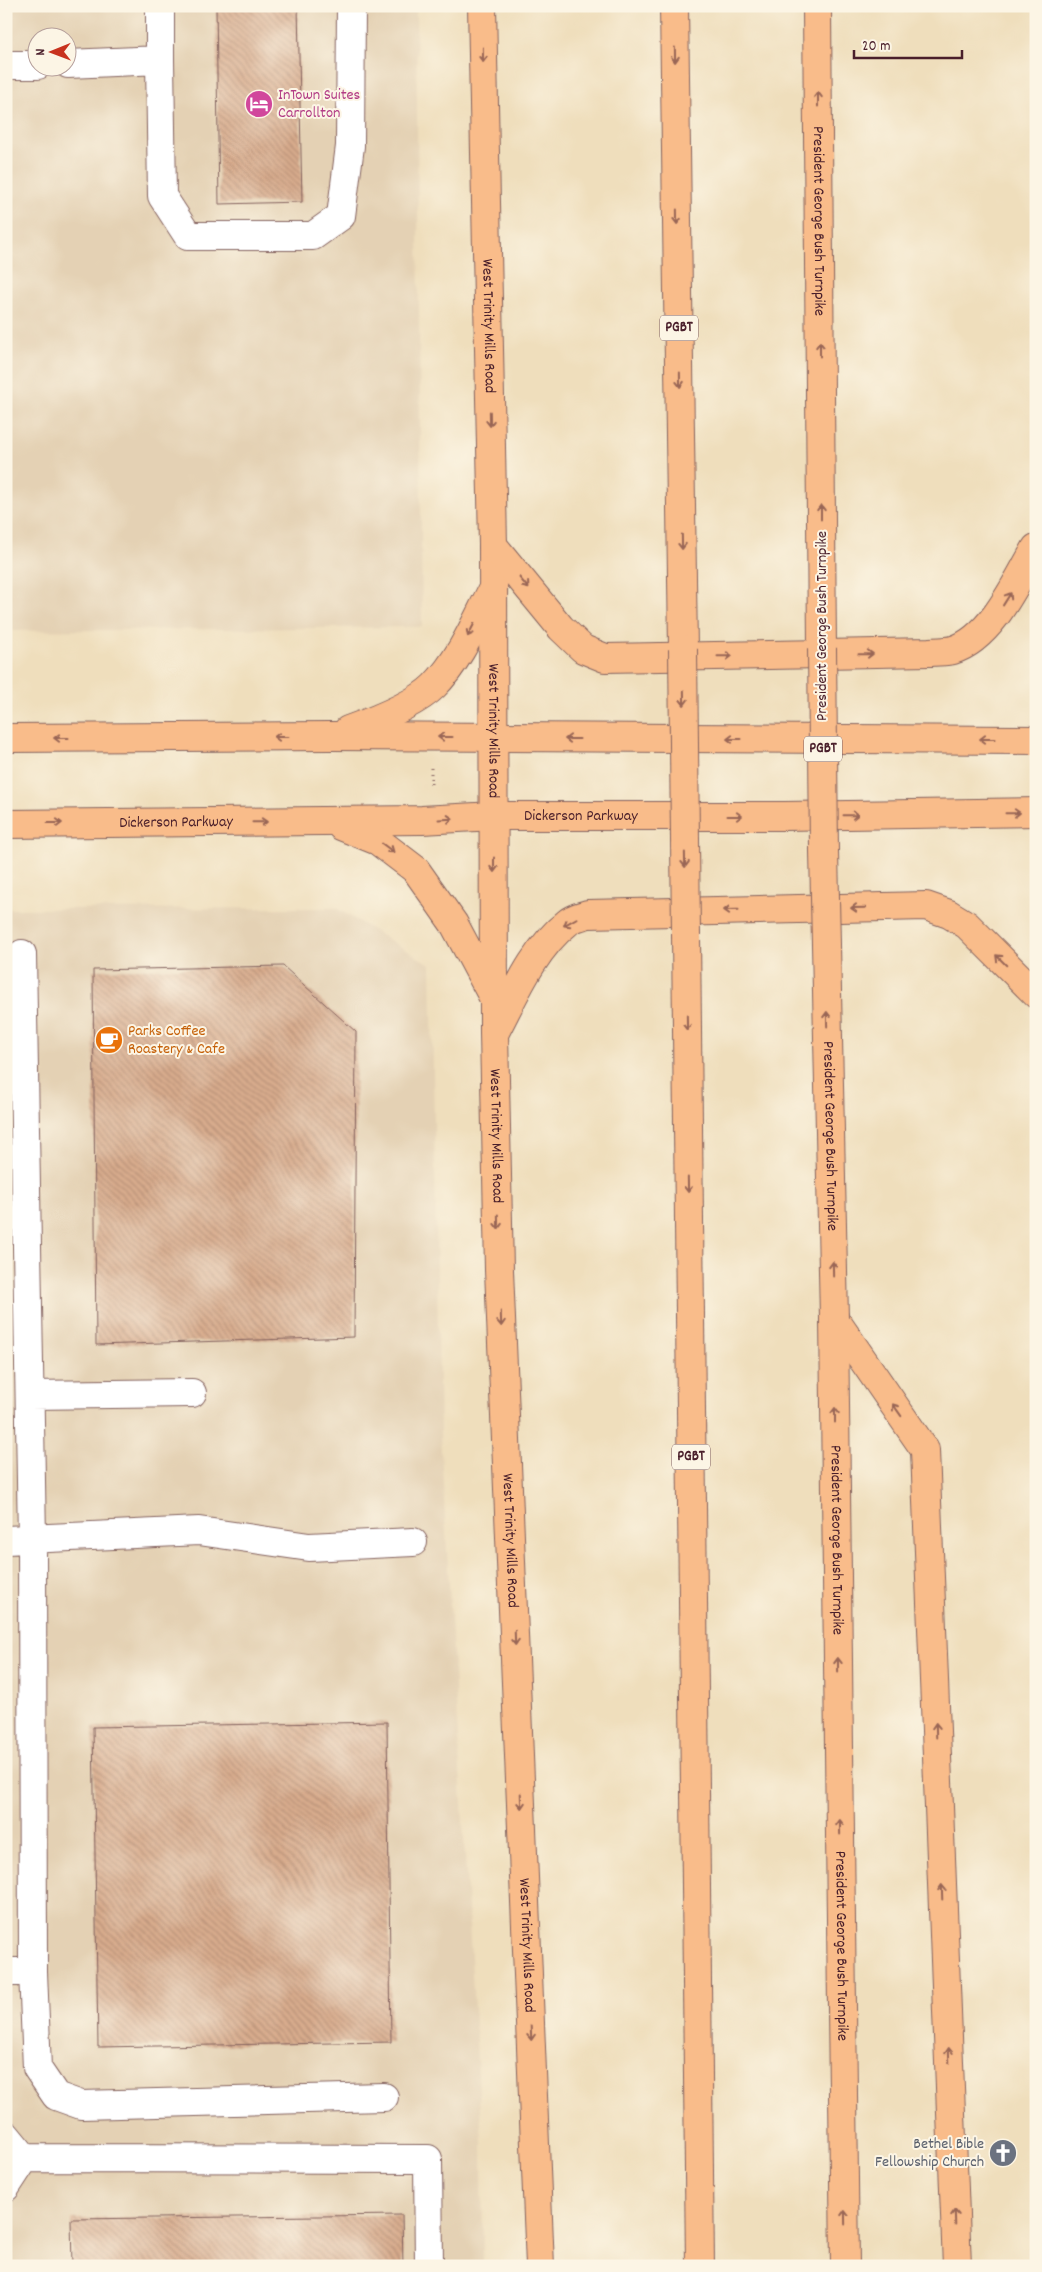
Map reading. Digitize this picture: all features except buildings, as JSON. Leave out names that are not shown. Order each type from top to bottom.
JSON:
[{"type":"main road","name":"West Trinity Mills Road","points":[[482,6],[494,587],[494,1033],[499,1270],[540,2266]]},
{"type":"main road","name":"PGBT","points":[[674,6],[684,659],[700,2266]]},
{"type":"main road","name":"President George Bush Turnpike","points":[[817,6],[824,850],[834,1318],[846,2266]]},
{"type":"main road","points":[[493,545],[561,628],[583,650],[605,658],[920,653],[954,650],[973,639],[994,618],[1036,548]]},
{"type":"main road","points":[[330,736],[385,717],[433,688],[457,658],[494,587]]},
{"type":"main road","points":[[6,738],[330,736],[1036,740]]},
{"type":"main road","name":"Dickerson Parkway","points":[[6,824],[328,821],[494,816],[784,816],[1036,812]]},
{"type":"main road","points":[[328,821],[378,841],[416,870],[454,924],[494,1000]]},
{"type":"main road","points":[[494,1033],[528,971],[551,938],[568,921],[588,914],[926,906],[949,914],[967,925],[1036,994]]},
{"type":"main road","points":[[834,1318],[925,1450],[957,2266]]},
{"type":"lane","points":[[160,6],[162,196],[188,236],[313,236],[341,216],[350,146],[351,6]]},
{"type":"lane","points":[[78,64],[160,60]]},
{"type":"lane","points":[[6,65],[28,65]]},
{"type":"lane","points":[[22,954],[16,1157],[30,1395],[19,1540],[37,2068],[56,2096],[82,2105],[384,2097]]},
{"type":"lane","points":[[30,1395],[192,1393]]},
{"type":"lane","points":[[19,1540],[199,1532],[309,1547],[413,1542]]},
{"type":"lane","points":[[6,1972],[33,1972]]},
{"type":"lane","points":[[6,2135],[25,2158]]},
{"type":"lane","points":[[6,2187],[25,2158]]},
{"type":"lane","points":[[25,2158],[428,2159],[430,2266]]},
{"type":"path","points":[[431,768],[431,795]]},
{"type":"shaded area","points":[[6,6],[416,6],[422,627],[6,631]]},
{"type":"shaded area","points":[[336,908],[431,965],[440,1433],[482,2142],[483,2266],[6,2266],[6,909]]},
{"type":"place","name":"InTown Suites Carrollton","points":[[259,104]]},
{"type":"place","name":"Parks Coffee Roastery & Cafe","points":[[109,1040]]},
{"type":"place","name":"Bethel Bible Fellowship Church","points":[[1003,2153]]}]
